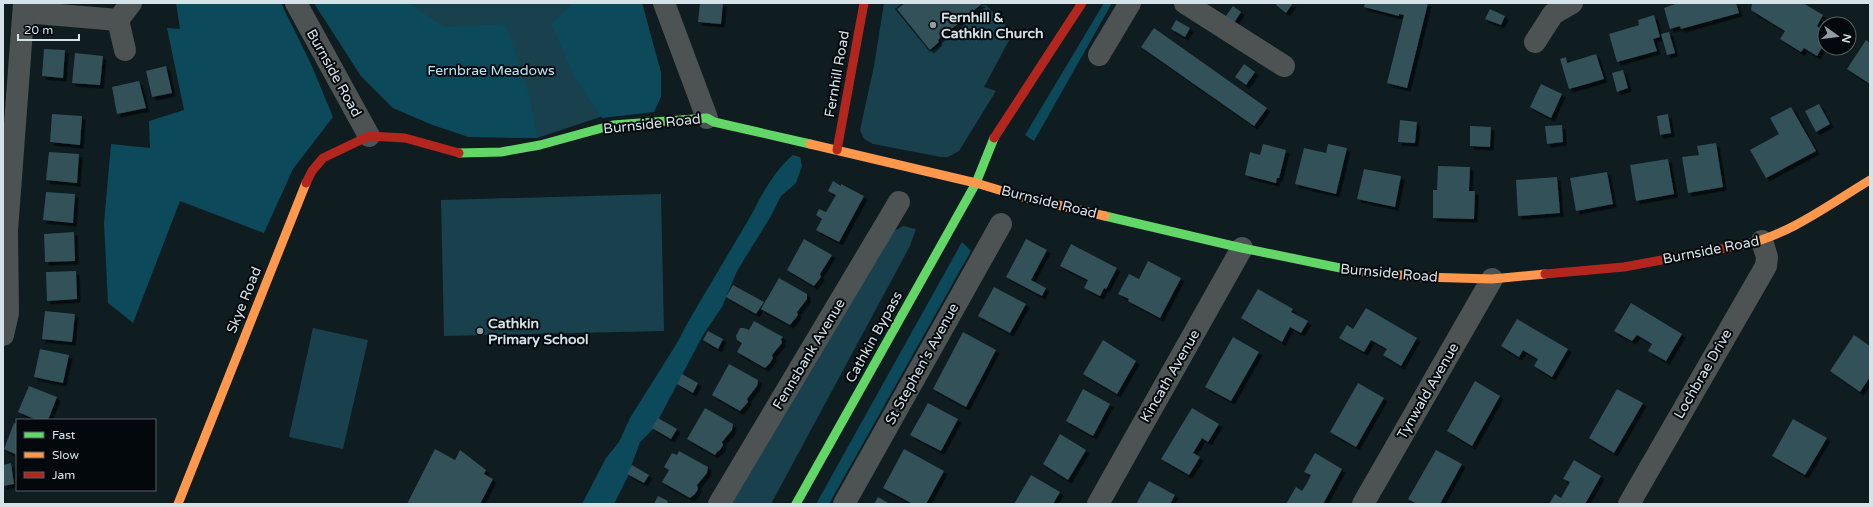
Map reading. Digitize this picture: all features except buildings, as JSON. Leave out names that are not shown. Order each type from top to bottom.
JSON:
[{"type":"street","points":[[118,20],[131,3]]},
{"type":"street","name":"Burnside Road","points":[[296,3],[369,136],[405,138],[460,153],[501,152],[540,145],[613,126],[707,118],[714,122],[976,183],[1019,196],[1242,248],[1366,273],[1422,277],[1492,278],[1624,267],[1762,241],[1804,220],[1870,180]]},
{"type":"street","points":[[664,3],[707,118]]},
{"type":"street","name":"Fernhill Road","points":[[837,150],[864,3]]},
{"type":"street","name":"Cathkin Bypass","points":[[796,504],[976,183],[994,139],[1082,3]]},
{"type":"street","points":[[1099,55],[1130,3]]},
{"type":"street","points":[[1185,3],[1284,66]]},
{"type":"street","points":[[1535,42],[1553,14],[1572,3]]},
{"type":"street","points":[[3,335],[8,313],[7,231],[10,111],[24,8],[118,20]]},
{"type":"street","points":[[118,20],[125,50]]},
{"type":"street","name":"Skye Road","points":[[178,504],[302,191],[312,171],[323,158],[334,151],[369,136]]},
{"type":"street","name":"Fennsbank Avenue","points":[[718,504],[899,202]]},
{"type":"street","name":"St Stephen's Avenue","points":[[844,504],[1001,224]]},
{"type":"street","name":"Lochbrae Drive","points":[[1629,504],[1766,266],[1767,257],[1762,241]]},
{"type":"street","name":"Kincath Avenue","points":[[1098,504],[1242,248]]},
{"type":"street","name":"Tynwald Avenue","points":[[1363,504],[1492,278]]},
{"type":"green space","points":[[176,3],[281,3],[311,64],[333,117],[293,169],[264,233],[180,201],[133,323],[108,303],[104,223],[111,144],[150,148],[149,121],[184,110],[167,28],[180,29]]},
{"type":"green space","name":"Fernbrae Meadows","points":[[314,3],[642,3],[661,73],[661,97],[537,138],[469,137],[433,125],[393,108],[361,76]]},
{"type":"green space","points":[[314,3],[409,3],[444,27],[506,24],[530,97],[537,138],[469,137],[433,125],[393,108],[361,76]]},
{"type":"green space","points":[[573,3],[642,3],[661,73],[661,97],[654,112],[602,118],[575,78],[551,24]]},
{"type":"green space","points":[[884,3],[902,3],[895,9],[930,52],[942,43],[940,40],[983,5],[986,5],[1013,33],[984,87],[996,91],[959,151],[948,157],[873,144],[864,139],[860,130],[874,66]]},
{"type":"green space","points":[[1104,3],[1112,3],[1034,141],[1025,135]]},
{"type":"green space","points":[[793,155],[800,157],[802,166],[796,183],[781,196],[771,216],[737,271],[722,307],[703,335],[654,428],[640,442],[627,478],[614,504],[582,504],[606,458],[619,442],[630,418],[677,343],[765,189],[775,174]]},
{"type":"green space","points":[[661,194],[664,331],[444,336],[441,200]]},
{"type":"green space","points":[[903,226],[916,229],[910,246],[771,504],[730,504],[894,231]]},
{"type":"green space","points":[[962,242],[971,251],[829,504],[816,504]]},
{"type":"green space","points":[[313,328],[368,340],[343,449],[289,437]]},
{"type":"traffic: fast","points":[[459,153],[501,152],[540,145],[613,125],[707,118],[714,122],[810,144]]},
{"type":"traffic: fast","points":[[796,504],[976,183],[994,138]]},
{"type":"traffic: fast","points":[[1105,216],[1242,248],[1355,271]]},
{"type":"traffic: slow","points":[[810,144],[976,183],[1019,196],[1105,216]]},
{"type":"traffic: slow","points":[[1742,245],[1759,241],[1792,227],[1870,180]]},
{"type":"traffic: slow","points":[[178,504],[306,183]]},
{"type":"traffic: slow","points":[[1355,271],[1422,277],[1492,279],[1545,274]]},
{"type":"traffic: jam","points":[[837,150],[864,3]]},
{"type":"traffic: jam","points":[[994,138],[1082,3]]},
{"type":"traffic: jam","points":[[306,183],[312,171],[323,158],[369,136],[405,138],[459,153]]},
{"type":"traffic: jam","points":[[1545,274],[1624,267],[1742,245]]},
{"type":"place","name":"Fernhill & Cathkin Church","points":[[933,25]]},
{"type":"place","name":"Cathkin Primary School","points":[[480,331]]}]
